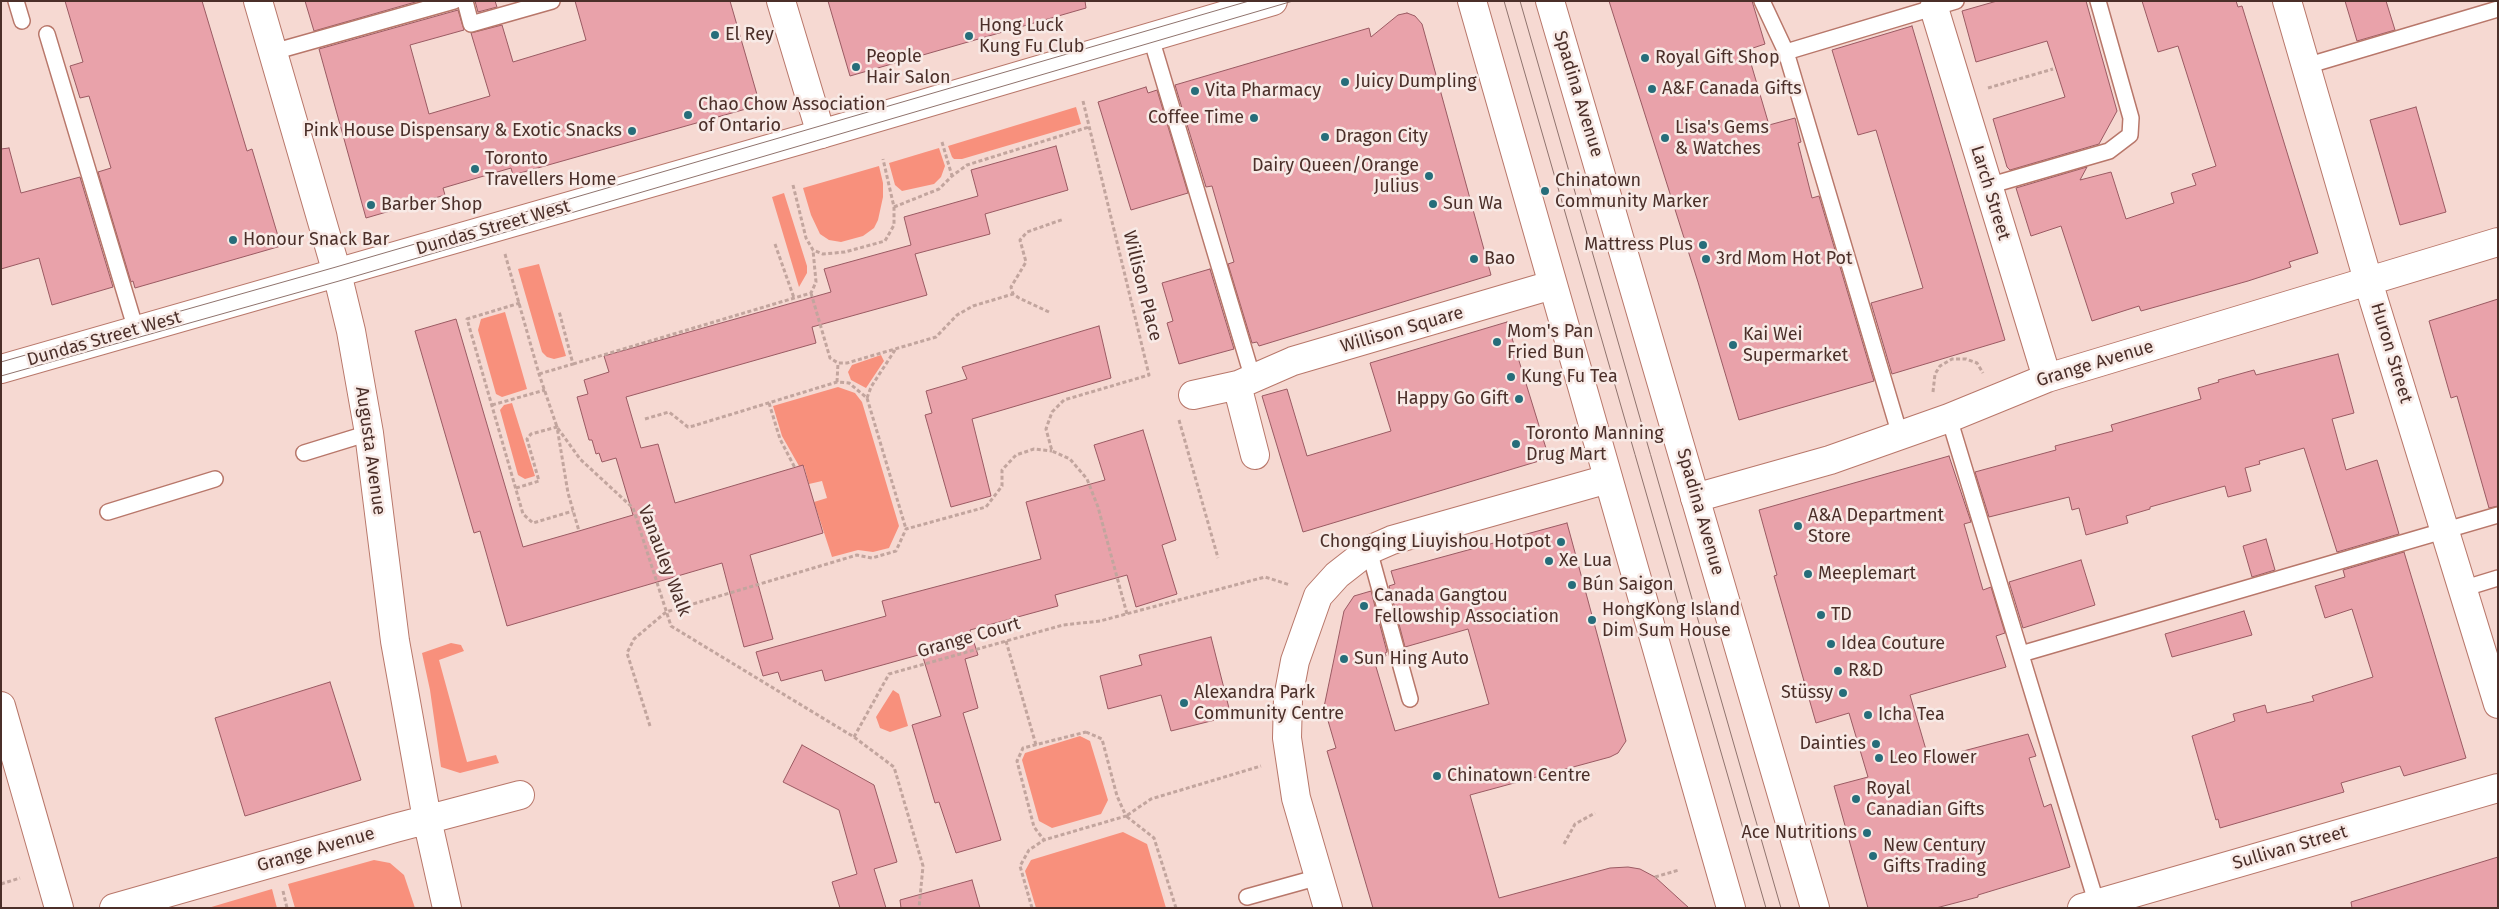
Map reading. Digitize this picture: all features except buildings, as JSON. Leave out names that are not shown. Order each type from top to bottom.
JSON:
[{"type":"street","name":"Augusta Avenue","points":[[258,1],[337,272],[351,332],[369,433],[395,641],[427,819],[447,908]]},
{"type":"street","points":[[780,1],[821,134]]},
{"type":"street","name":"Dundas Street West","points":[[1,369],[1151,38],[1240,6],[1273,1]]},
{"type":"street","points":[[1472,1],[1731,908]]},
{"type":"street","name":"Spadina Avenue","points":[[1550,1],[1815,908]]},
{"type":"street","name":"Huron Street","points":[[2287,1],[2369,281],[2498,704]]},
{"type":"street","name":"Larch Street","points":[[1945,4],[1988,186],[2047,378]]},
{"type":"street","name":"Grange Avenue","points":[[1696,498],[1830,460],[1900,436],[1941,408],[2047,378],[2498,242]]},
{"type":"street","name":"Willison Square","points":[[1187,403],[1293,362],[1552,286]]},
{"type":"street","points":[[1245,382],[1255,455]]},
{"type":"street","points":[[1328,908],[1296,798],[1287,738],[1288,698],[1295,662],[1318,596],[1337,575],[1370,550],[1392,540],[1608,479]]},
{"type":"street","points":[[1,706],[59,908]]},
{"type":"street","name":"Sullivan Street","points":[[2092,906],[2498,788]]},
{"type":"street","name":"Grange Avenue","points":[[114,908],[427,819],[520,796]]},
{"type":"lane","points":[[16,1],[22,21]]},
{"type":"lane","points":[[273,52],[454,1]]},
{"type":"lane","points":[[465,1],[472,24],[552,1]]},
{"type":"lane","points":[[1762,1],[1786,52],[1900,436]]},
{"type":"lane","points":[[1988,186],[2108,152],[2130,136],[2131,118],[2098,1]]},
{"type":"lane","points":[[1786,52],[1945,4]]},
{"type":"lane","points":[[2306,66],[2498,9]]},
{"type":"lane","points":[[48,34],[136,330]]},
{"type":"lane","points":[[1151,38],[1205,220],[1245,382]]},
{"type":"lane","points":[[1941,408],[2021,654],[2092,906]]},
{"type":"lane","points":[[304,452],[369,433]]},
{"type":"lane","points":[[108,512],[215,479]]},
{"type":"lane","points":[[2021,654],[2498,515]]},
{"type":"lane","points":[[1370,550],[1410,699]]},
{"type":"lane","points":[[2462,588],[2498,578]]},
{"type":"lane","points":[[1247,897],[1319,877]]},
{"type":"path","points":[[1980,90],[2053,69]]},
{"type":"path","name":"Willison Place","points":[[1052,452],[1046,429],[1052,412],[1064,400],[1149,375],[1083,101]]},
{"type":"path","points":[[894,207],[940,189],[952,176],[967,166],[1089,127]]},
{"type":"path","points":[[942,142],[952,176]]},
{"type":"path","points":[[813,250],[823,254],[845,252],[885,242],[894,226],[894,207],[883,159]]},
{"type":"path","points":[[793,185],[806,238],[813,250],[816,282],[811,293],[830,358],[838,363],[847,363],[936,337],[957,315],[973,306],[1013,294],[1050,312]]},
{"type":"path","points":[[1013,294],[1011,287],[1026,262],[1020,240],[1027,232],[1064,219]]},
{"type":"path","name":"Vanauley Walk","points":[[496,227],[520,303],[539,374],[558,427],[580,459],[633,508],[670,626],[854,737],[894,767],[923,866],[919,908]]},
{"type":"path","points":[[775,244],[794,298]]},
{"type":"path","points":[[539,374],[811,293]]},
{"type":"path","points":[[520,303],[467,319],[523,514],[533,523],[573,512]]},
{"type":"path","points":[[559,311],[573,364]]},
{"type":"path","points":[[867,398],[896,349]]},
{"type":"path","points":[[1941,408],[1935,374],[1940,366],[1952,359],[1966,359],[1977,363],[1986,379]]},
{"type":"path","points":[[837,382],[838,363]]},
{"type":"path","points":[[645,419],[669,412],[688,427],[694,426],[837,382],[849,383],[867,398],[906,529],[896,551],[872,558],[857,555],[666,612],[634,639],[627,653],[650,726]]},
{"type":"path","points":[[492,406],[545,390]]},
{"type":"path","points":[[768,403],[780,439],[795,468]]},
{"type":"path","points":[[1187,403],[1179,424],[1218,558]]},
{"type":"path","points":[[516,488],[539,481],[528,439],[531,434],[558,427],[573,512],[579,531]]},
{"type":"path","points":[[906,529],[986,507],[1002,486],[1002,470],[1016,455],[1034,449],[1052,452],[1070,459],[1087,479],[1098,507],[1127,614]]},
{"type":"path","name":"Grange Court","points":[[854,737],[890,674],[1063,625],[1100,621],[1265,577],[1291,586]]},
{"type":"path","points":[[1006,641],[1036,745]]},
{"type":"path","points":[[1044,840],[1034,827],[1017,761],[1023,748],[1086,732],[1102,739],[1117,796],[1126,816],[1154,838],[1176,908]]},
{"type":"path","points":[[1032,908],[1020,866],[1029,850],[1044,840],[1126,816],[1151,798],[1262,766]]},
{"type":"path","points":[[1564,844],[1575,824],[1595,812]]},
{"type":"path","points":[[1655,877],[1679,870]]},
{"type":"path","points":[[1,884],[28,876]]},
{"type":"path","points":[[280,883],[287,908]]},
{"type":"shaded area","points":[[1076,107],[1081,124],[962,159],[954,159],[948,146]]},
{"type":"shaded area","points":[[939,148],[945,166],[941,177],[934,184],[902,191],[895,185],[889,163]]},
{"type":"shaded area","points":[[879,166],[883,183],[883,197],[878,220],[874,228],[863,236],[841,242],[829,240],[820,234],[811,215],[803,188]]},
{"type":"shaded area","points":[[784,193],[807,266],[807,273],[799,287],[772,197]]},
{"type":"shaded area","points":[[539,264],[566,356],[554,359],[547,357],[542,352],[518,269]]},
{"type":"shaded area","points":[[505,312],[527,389],[502,397],[496,394],[478,330],[481,319]]},
{"type":"shaded area","points":[[881,355],[884,361],[866,388],[851,380],[848,372],[852,365]]},
{"type":"shaded area","points":[[838,387],[855,393],[862,402],[899,526],[889,548],[873,552],[858,550],[832,557],[814,502],[827,498],[822,481],[809,484],[804,466],[799,466],[782,436],[773,406]]},
{"type":"shaded area","points":[[512,403],[535,476],[525,479],[518,475],[500,410],[504,405]]},
{"type":"shaded area","points":[[451,643],[461,645],[464,651],[439,660],[467,762],[496,755],[499,763],[460,773],[441,767],[430,690],[422,653]]},
{"type":"shaded area","points":[[893,690],[899,694],[908,726],[890,732],[880,728],[876,717]]},
{"type":"shaded area","points":[[1080,736],[1090,741],[1108,800],[1101,814],[1052,828],[1039,821],[1022,760],[1025,753]]},
{"type":"shaded area","points":[[1123,832],[1147,844],[1166,908],[1036,908],[1025,871],[1031,860]]},
{"type":"shaded area","points":[[374,860],[390,863],[404,875],[415,908],[295,908],[288,884]]},
{"type":"shaded area","points":[[272,889],[277,908],[208,908]]},
{"type":"tram line","points":[[1,362],[336,267],[1249,1]]},
{"type":"tram line","points":[[1,376],[339,281],[1293,1]]},
{"type":"tram line","points":[[1504,1],[1766,908]]},
{"type":"tram line","points":[[1520,1],[1781,908]]},
{"type":"place","name":"El Rey","points":[[715,35]]},
{"type":"place","name":"Hong Luck Kung Fu Club","points":[[969,36]]},
{"type":"place","name":"Royal Gift Shop","points":[[1645,58]]},
{"type":"place","name":"People Hair Salon","points":[[856,67]]},
{"type":"place","name":"Juicy Dumpling","points":[[1345,82]]},
{"type":"place","name":"A&F Canada Gifts","points":[[1652,89]]},
{"type":"place","name":"Vita Pharmacy","points":[[1195,91]]},
{"type":"place","name":"Chao Chow Association of Ontario","points":[[688,115]]},
{"type":"place","name":"Coffee Time","points":[[1254,118]]},
{"type":"place","name":"Pink House Dispensary & Exotic Snacks","points":[[632,131]]},
{"type":"place","name":"Dragon City","points":[[1325,137]]},
{"type":"place","name":"Lisa's Gems & Watches","points":[[1665,138]]},
{"type":"place","name":"Toronto Travellers Home","points":[[475,169]]},
{"type":"place","name":"Dairy Queen/Orange Julius","points":[[1429,176]]},
{"type":"place","name":"Chinatown Community Marker","points":[[1545,191]]},
{"type":"place","name":"Sun Wa","points":[[1433,204]]},
{"type":"place","name":"Barber Shop","points":[[371,205]]},
{"type":"place","name":"Honour Snack Bar","points":[[233,240]]},
{"type":"place","name":"Mattress Plus","points":[[1703,245]]},
{"type":"place","name":"Bao","points":[[1474,259]]},
{"type":"place","name":"3rd Mom Hot Pot","points":[[1706,259]]},
{"type":"place","name":"Mom's Pan Fried Bun","points":[[1497,342]]},
{"type":"place","name":"Kai Wei Supermarket","points":[[1733,345]]},
{"type":"place","name":"Kung Fu Tea","points":[[1511,377]]},
{"type":"place","name":"Happy Go Gift","points":[[1519,399]]},
{"type":"place","name":"Toronto Manning Drug Mart","points":[[1516,444]]},
{"type":"place","name":"A&A Department Store","points":[[1798,526]]},
{"type":"place","name":"Chongqing Liuyishou Hotpot","points":[[1561,542]]},
{"type":"place","name":"Xe Lua","points":[[1549,561]]},
{"type":"place","name":"Meeplemart","points":[[1808,574]]},
{"type":"place","name":"Bún Saigon","points":[[1572,585]]},
{"type":"place","name":"Canada Gangtou Fellowship Association","points":[[1364,606]]},
{"type":"place","name":"TD","points":[[1821,615]]},
{"type":"place","name":"HongKong Island Dim Sum House","points":[[1592,620]]},
{"type":"place","name":"Idea Couture","points":[[1831,644]]},
{"type":"place","name":"Sun Hing Auto","points":[[1344,659]]},
{"type":"place","name":"R&D","points":[[1838,671]]},
{"type":"place","name":"Stüssy","points":[[1843,693]]},
{"type":"place","name":"Alexandra Park Community Centre","points":[[1184,703]]},
{"type":"place","name":"Icha Tea","points":[[1868,715]]},
{"type":"place","name":"Dainties","points":[[1876,744]]},
{"type":"place","name":"Leo Flower","points":[[1879,758]]},
{"type":"place","name":"Chinatown Centre","points":[[1437,776]]},
{"type":"place","name":"Royal Canadian Gifts","points":[[1856,799]]},
{"type":"place","name":"Ace Nutritions","points":[[1867,833]]},
{"type":"place","name":"New Century Gifts Trading","points":[[1873,856]]}]
